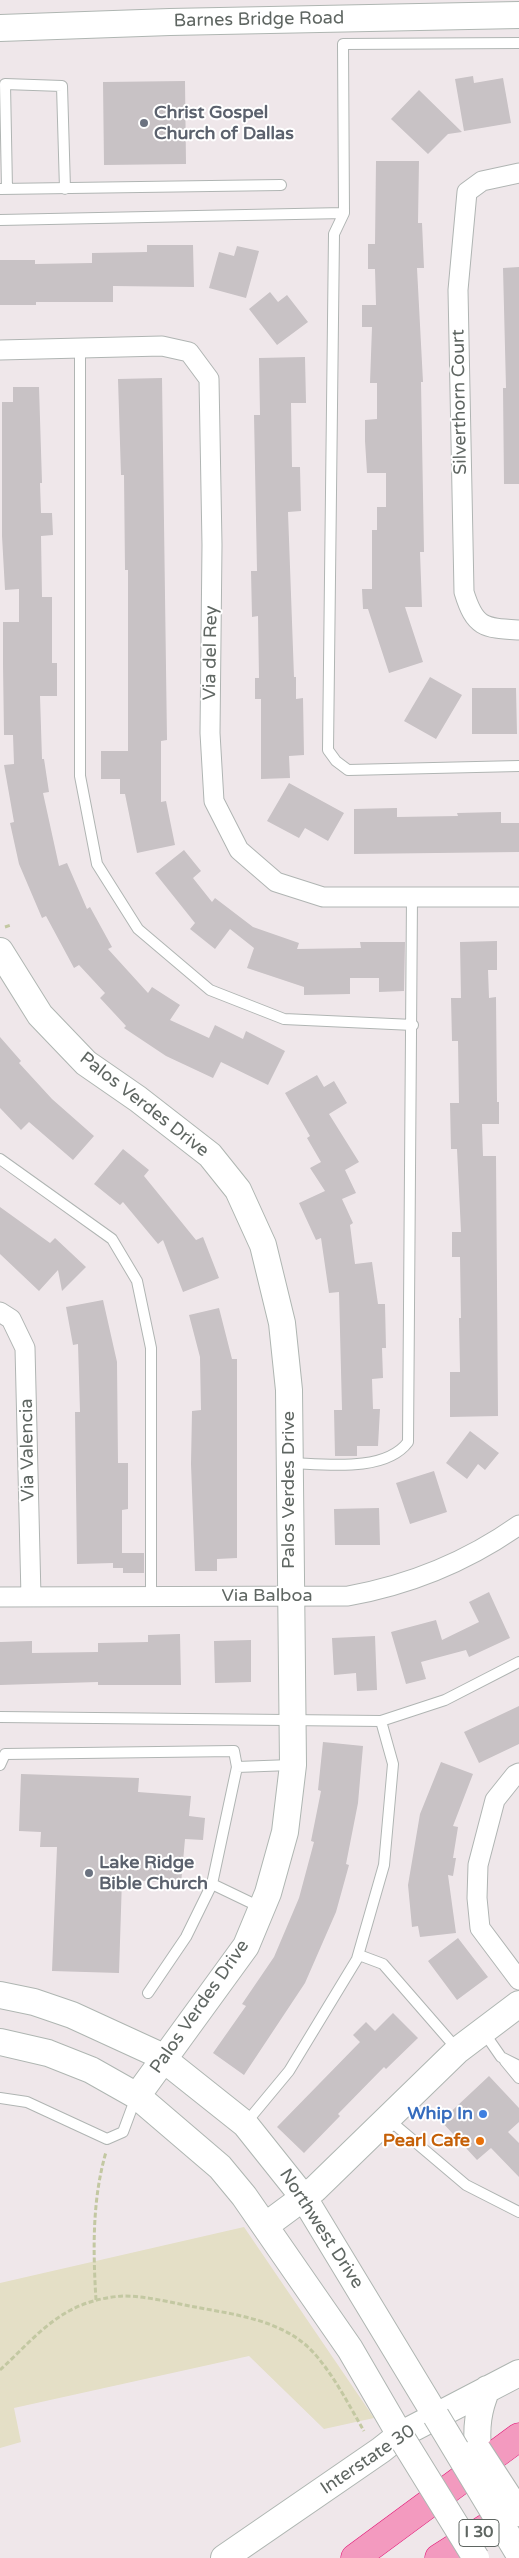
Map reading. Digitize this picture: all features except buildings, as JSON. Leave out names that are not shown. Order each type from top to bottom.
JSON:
[{"type":"highway","points":[[355,2558],[464,2476],[519,2438]]},
{"type":"highway","name":"I 30","points":[[439,2558],[519,2507]]},
{"type":"main road","name":"Barnes Bridge Road","points":[[0,28],[467,8],[519,15]]},
{"type":"main road","name":"Palos Verdes Drive","points":[[2,939],[40,1015],[86,1063],[138,1099],[210,1155],[238,1190],[263,1245],[282,1323],[289,1390],[292,1719],[292,1765],[285,1832],[263,1908],[246,1946],[137,2096]]},
{"type":"main road","name":"Northwest Drive","points":[[0,1996],[34,2002],[108,2030],[164,2060],[245,2124],[304,2198],[519,2554]]},
{"type":"main road","points":[[265,2226],[304,2198],[458,2050],[482,2030],[519,2004]]},
{"type":"main road","points":[[0,2042],[48,2053],[91,2070],[137,2096],[220,2167],[265,2226],[350,2349],[400,2435],[476,2558]]},
{"type":"main road","name":"Interstate 30","points":[[224,2558],[400,2435],[519,2373]]},
{"type":"main road","points":[[487,2389],[478,2409],[476,2428],[478,2450],[519,2513]]},
{"type":"street","name":"Silverthorn Court","points":[[519,173],[482,181],[467,192],[458,290],[464,592],[471,614],[489,628],[519,630]]},
{"type":"street","name":"Via del Rey","points":[[0,350],[162,346],[189,352],[209,379],[212,545],[210,733],[214,801],[239,850],[276,882],[323,897],[519,897]]},
{"type":"street","name":"Via Valencia","points":[[0,1312],[11,1319],[26,1348],[31,1597]]},
{"type":"street","name":"Via Balboa","points":[[0,1597],[348,1596],[387,1589],[423,1577],[500,1538],[519,1525]]},
{"type":"street","points":[[519,1773],[514,1775],[495,1800],[478,1865],[477,1898],[480,1928],[519,1980]]},
{"type":"lane","points":[[519,43],[342,44],[344,213],[334,234],[328,750],[336,761],[348,770],[519,766]]},
{"type":"lane","points":[[65,189],[62,86],[5,84],[3,189],[65,189],[281,185]]},
{"type":"lane","points":[[0,220],[344,213]]},
{"type":"lane","points":[[80,348],[80,776],[97,864],[138,929],[210,990],[284,1019],[412,1025]]},
{"type":"lane","points":[[289,1464],[362,1465],[400,1453],[408,1442],[412,897]]},
{"type":"lane","points":[[0,1159],[112,1239],[137,1281],[151,1348],[151,1597]]},
{"type":"lane","points":[[0,1717],[381,1721],[445,1700],[519,1662]]},
{"type":"lane","points":[[245,2124],[289,2071],[359,1955],[384,1864],[393,1764],[381,1721]]},
{"type":"lane","points":[[0,1765],[5,1754],[234,1751],[237,1767],[212,1884],[186,1937],[148,1993]]},
{"type":"lane","points":[[237,1767],[292,1765]]},
{"type":"lane","points":[[212,1884],[263,1908]]},
{"type":"lane","points":[[359,1955],[383,1964],[458,2050]]},
{"type":"lane","points":[[482,2030],[519,2078]]},
{"type":"lane","points":[[501,2057],[519,2066]]},
{"type":"lane","points":[[0,2098],[27,2102],[107,2139],[123,2132],[137,2096]]},
{"type":"lane","points":[[388,2119],[466,2185],[519,2212]]},
{"type":"path","points":[[2,939],[11,925]]},
{"type":"path","points":[[96,2300],[93,2245],[102,2168],[111,2137]]},
{"type":"path","points":[[0,2370],[43,2330],[68,2311],[96,2300],[122,2296],[146,2297],[260,2320],[283,2330],[306,2346],[317,2357],[364,2431]]},
{"type":"shaded area","points":[[244,2227],[374,2418],[324,2429],[249,2356],[14,2408],[21,2442],[0,2448],[0,2283]]},
{"type":"place","name":"Christ Gospel Church of Dallas","points":[[144,123]]},
{"type":"place","name":"Lake Ridge Bible Church","points":[[89,1873]]},
{"type":"place","name":"Whip In","points":[[483,2114]]},
{"type":"place","name":"Pearl Cafe","points":[[480,2141]]}]
